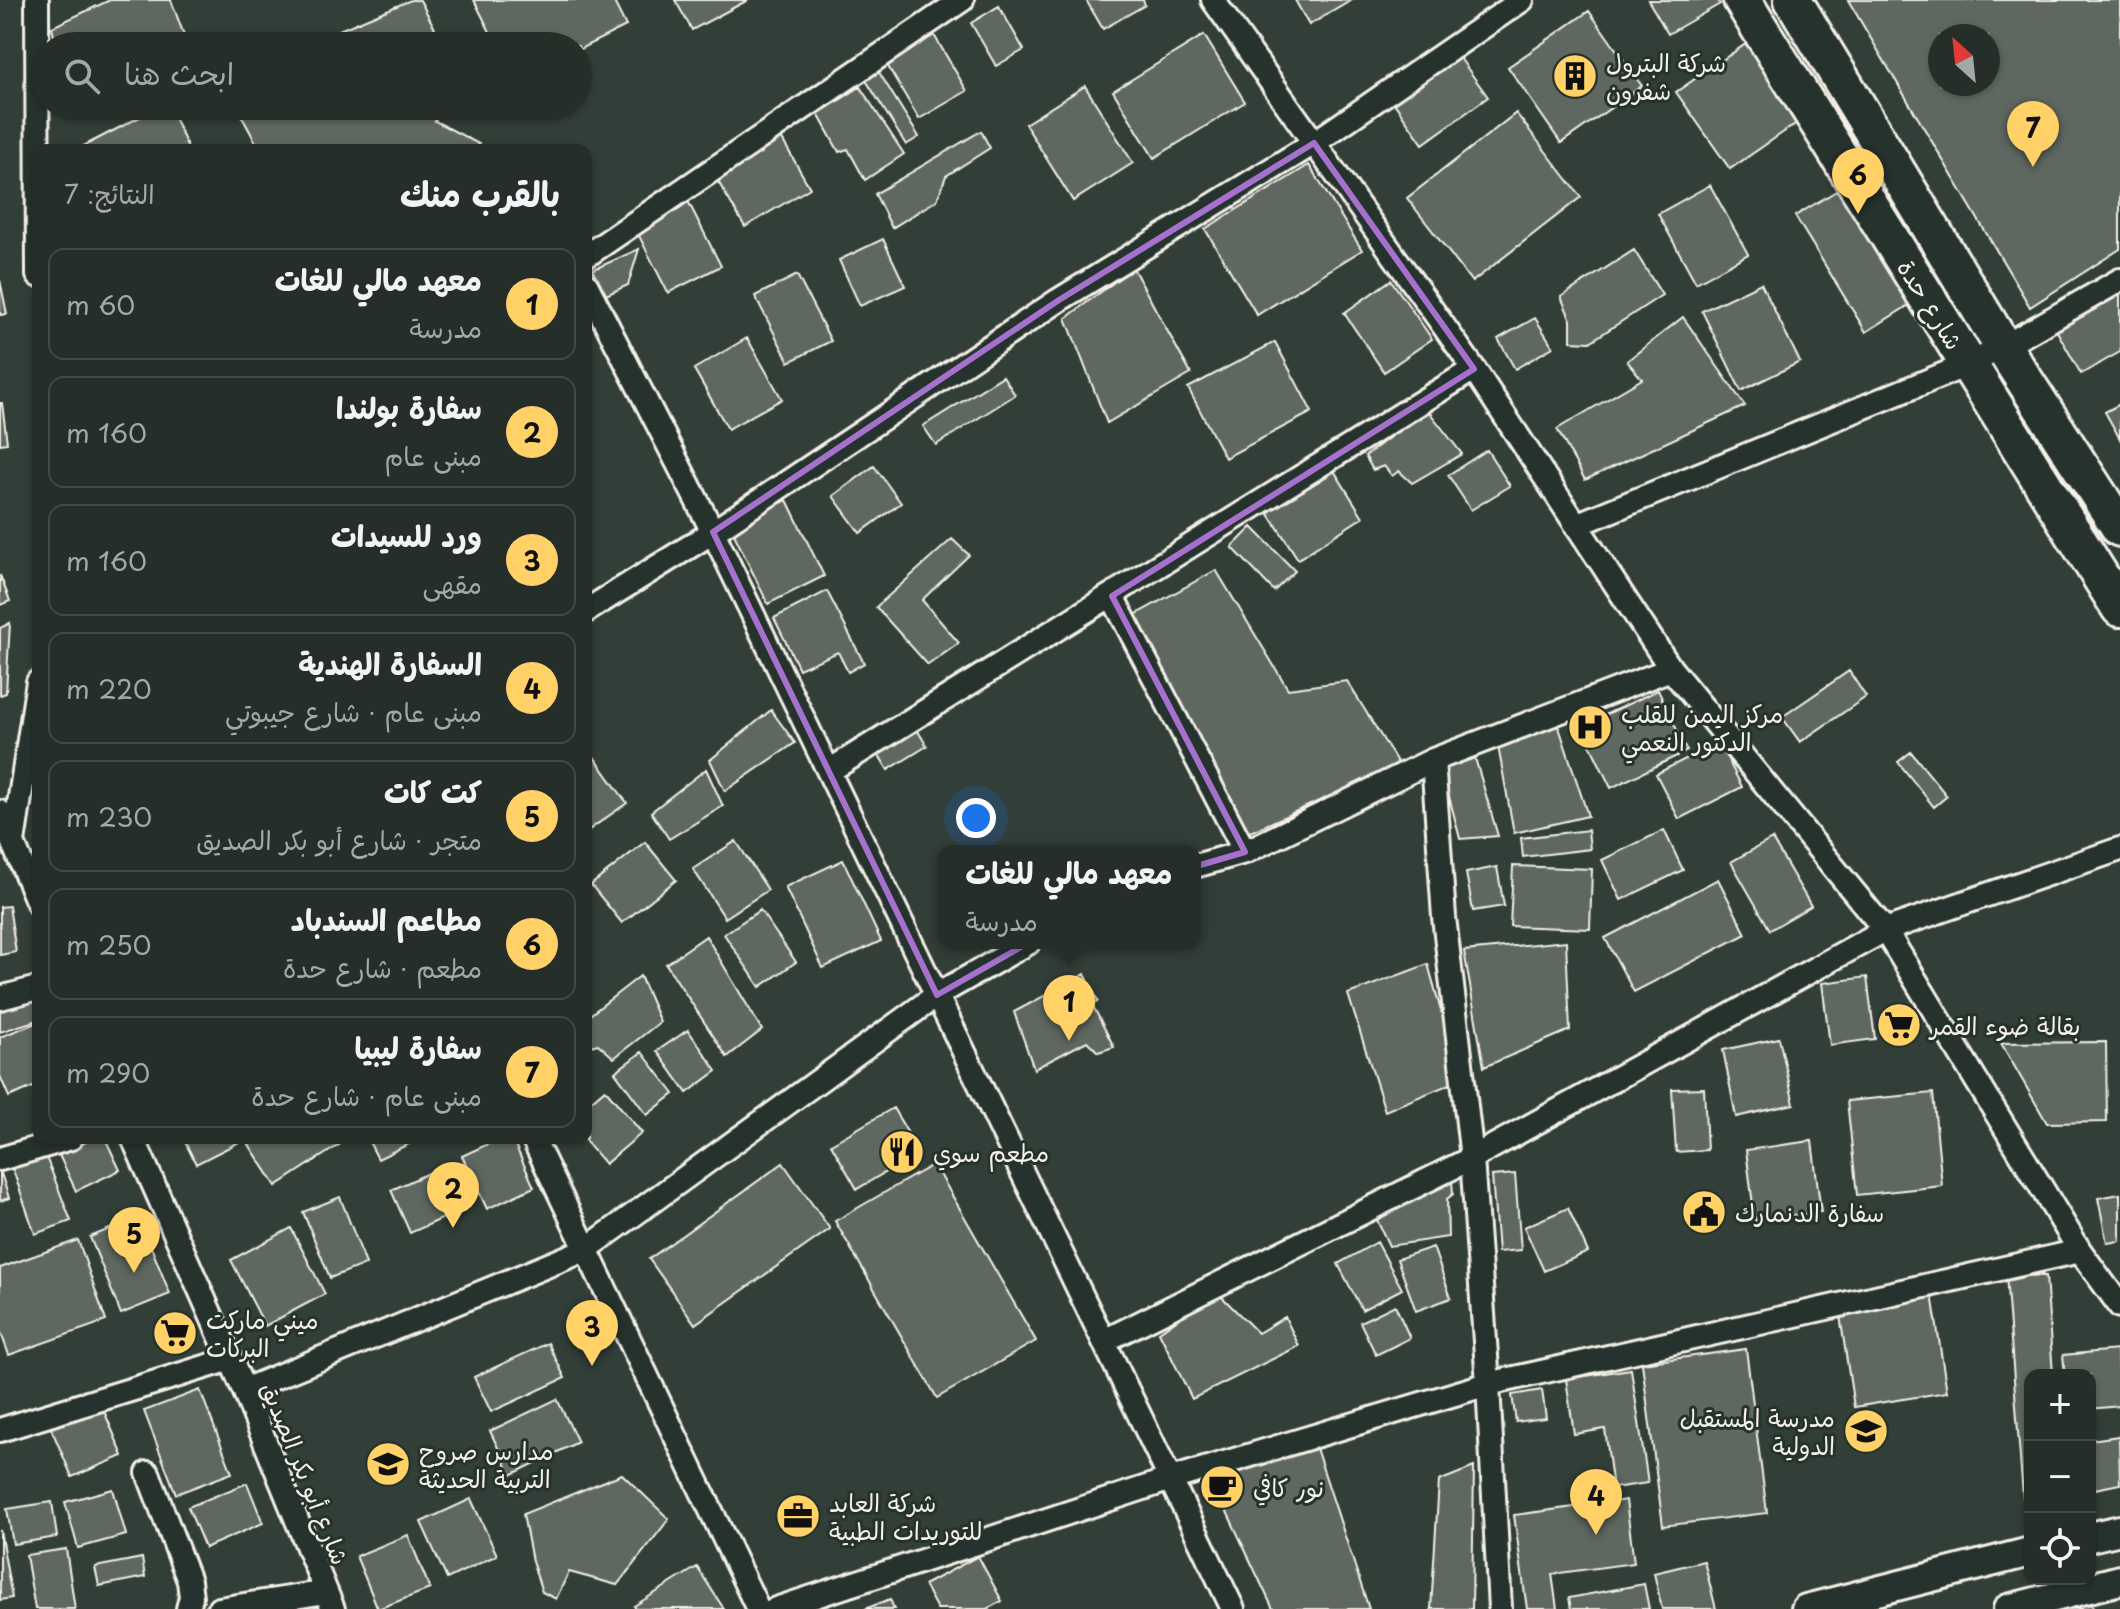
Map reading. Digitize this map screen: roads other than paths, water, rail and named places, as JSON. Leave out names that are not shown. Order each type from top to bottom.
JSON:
[{"type":"main road","name":"شارع حدة","points":[[1742,0],[2120,608]]},
{"type":"main road","name":"شارع حدة","points":[[1793,0],[2003,347],[2120,528]]},
{"type":"street","points":[[37,0],[37,32]]},
{"type":"street","points":[[592,252],[962,0]]},
{"type":"street","points":[[1213,0],[1474,369],[1671,669],[1885,930],[2080,1251],[2120,1306]]},
{"type":"street","points":[[592,607],[713,532],[1059,300],[1314,143],[1522,0]]},
{"type":"street","points":[[37,120],[38,144]]},
{"type":"street","points":[[1576,525],[1969,364],[2120,280]]},
{"type":"street","points":[[592,297],[713,532],[1233,1609]]},
{"type":"street","points":[[829,771],[1474,369]]},
{"type":"street","points":[[1112,596],[1245,852]]},
{"type":"street","points":[[1201,864],[1245,852],[1433,760],[1671,669]]},
{"type":"street","points":[[13,842],[32,720]]},
{"type":"street","points":[[1433,760],[1444,917],[1472,1158],[1500,1609]]},
{"type":"street","points":[[0,812],[32,888]]},
{"type":"street","points":[[1104,1341],[1472,1158],[1885,930],[2120,849]]},
{"type":"street","points":[[244,1390],[585,1250],[937,995],[1018,949]]},
{"type":"street","points":[[0,998],[32,990]]},
{"type":"street","points":[[0,1159],[51,1144]]},
{"type":"street","name":"شارع أبو بكر الصديق","points":[[136,1144],[231,1359],[330,1600]]},
{"type":"street","points":[[536,1144],[758,1609]]},
{"type":"street","points":[[776,1609],[1171,1479],[1488,1384],[2080,1251]]},
{"type":"street","points":[[0,1430],[231,1359]]},
{"type":"street","points":[[148,1473],[189,1581],[191,1597],[188,1609]]},
{"type":"street","points":[[2096,1536],[2120,1530]]},
{"type":"street","points":[[1806,1609],[2024,1554]]},
{"type":"street","points":[[2008,1609],[2120,1580]]},
{"type":"street","points":[[219,1609],[330,1600]]},
{"type":"place","name":"شركة البترول شفرون","points":[[1575,76]]},
{"type":"place","name":"سفارة ليبيا","points":[[2033,167]]},
{"type":"place","name":"مطاعم السندباد","points":[[1858,214]]},
{"type":"place","name":"مركز اليمن للقلب الدكتور النعمي","points":[[1590,727]]},
{"type":"place","name":"بقالة ضوء القمر","points":[[1899,1025]]},
{"type":"place","name":"معهد مالي للغات","points":[[1069,1041]]},
{"type":"place","name":"مطعم سوي","points":[[902,1152]]},
{"type":"place","name":"سفارة الدنمارك","points":[[1704,1212]]},
{"type":"place","name":"سفارة بولندا","points":[[453,1228]]},
{"type":"place","name":"كت كات","points":[[134,1273]]},
{"type":"place","name":"ميني ماركت البركات","points":[[175,1333]]},
{"type":"place","name":"ورد للسيدات","points":[[592,1366]]},
{"type":"place","name":"مدرسة المستقبل الدولية","points":[[1866,1431]]},
{"type":"place","name":"مدارس صروح التربية الحديثة","points":[[388,1464]]},
{"type":"place","name":"نور كافي","points":[[1222,1487]]},
{"type":"place","name":"شركة العابد للتوريدات الطبية","points":[[798,1516]]},
{"type":"place","name":"السفارة الهندية","points":[[1596,1535]]}]
